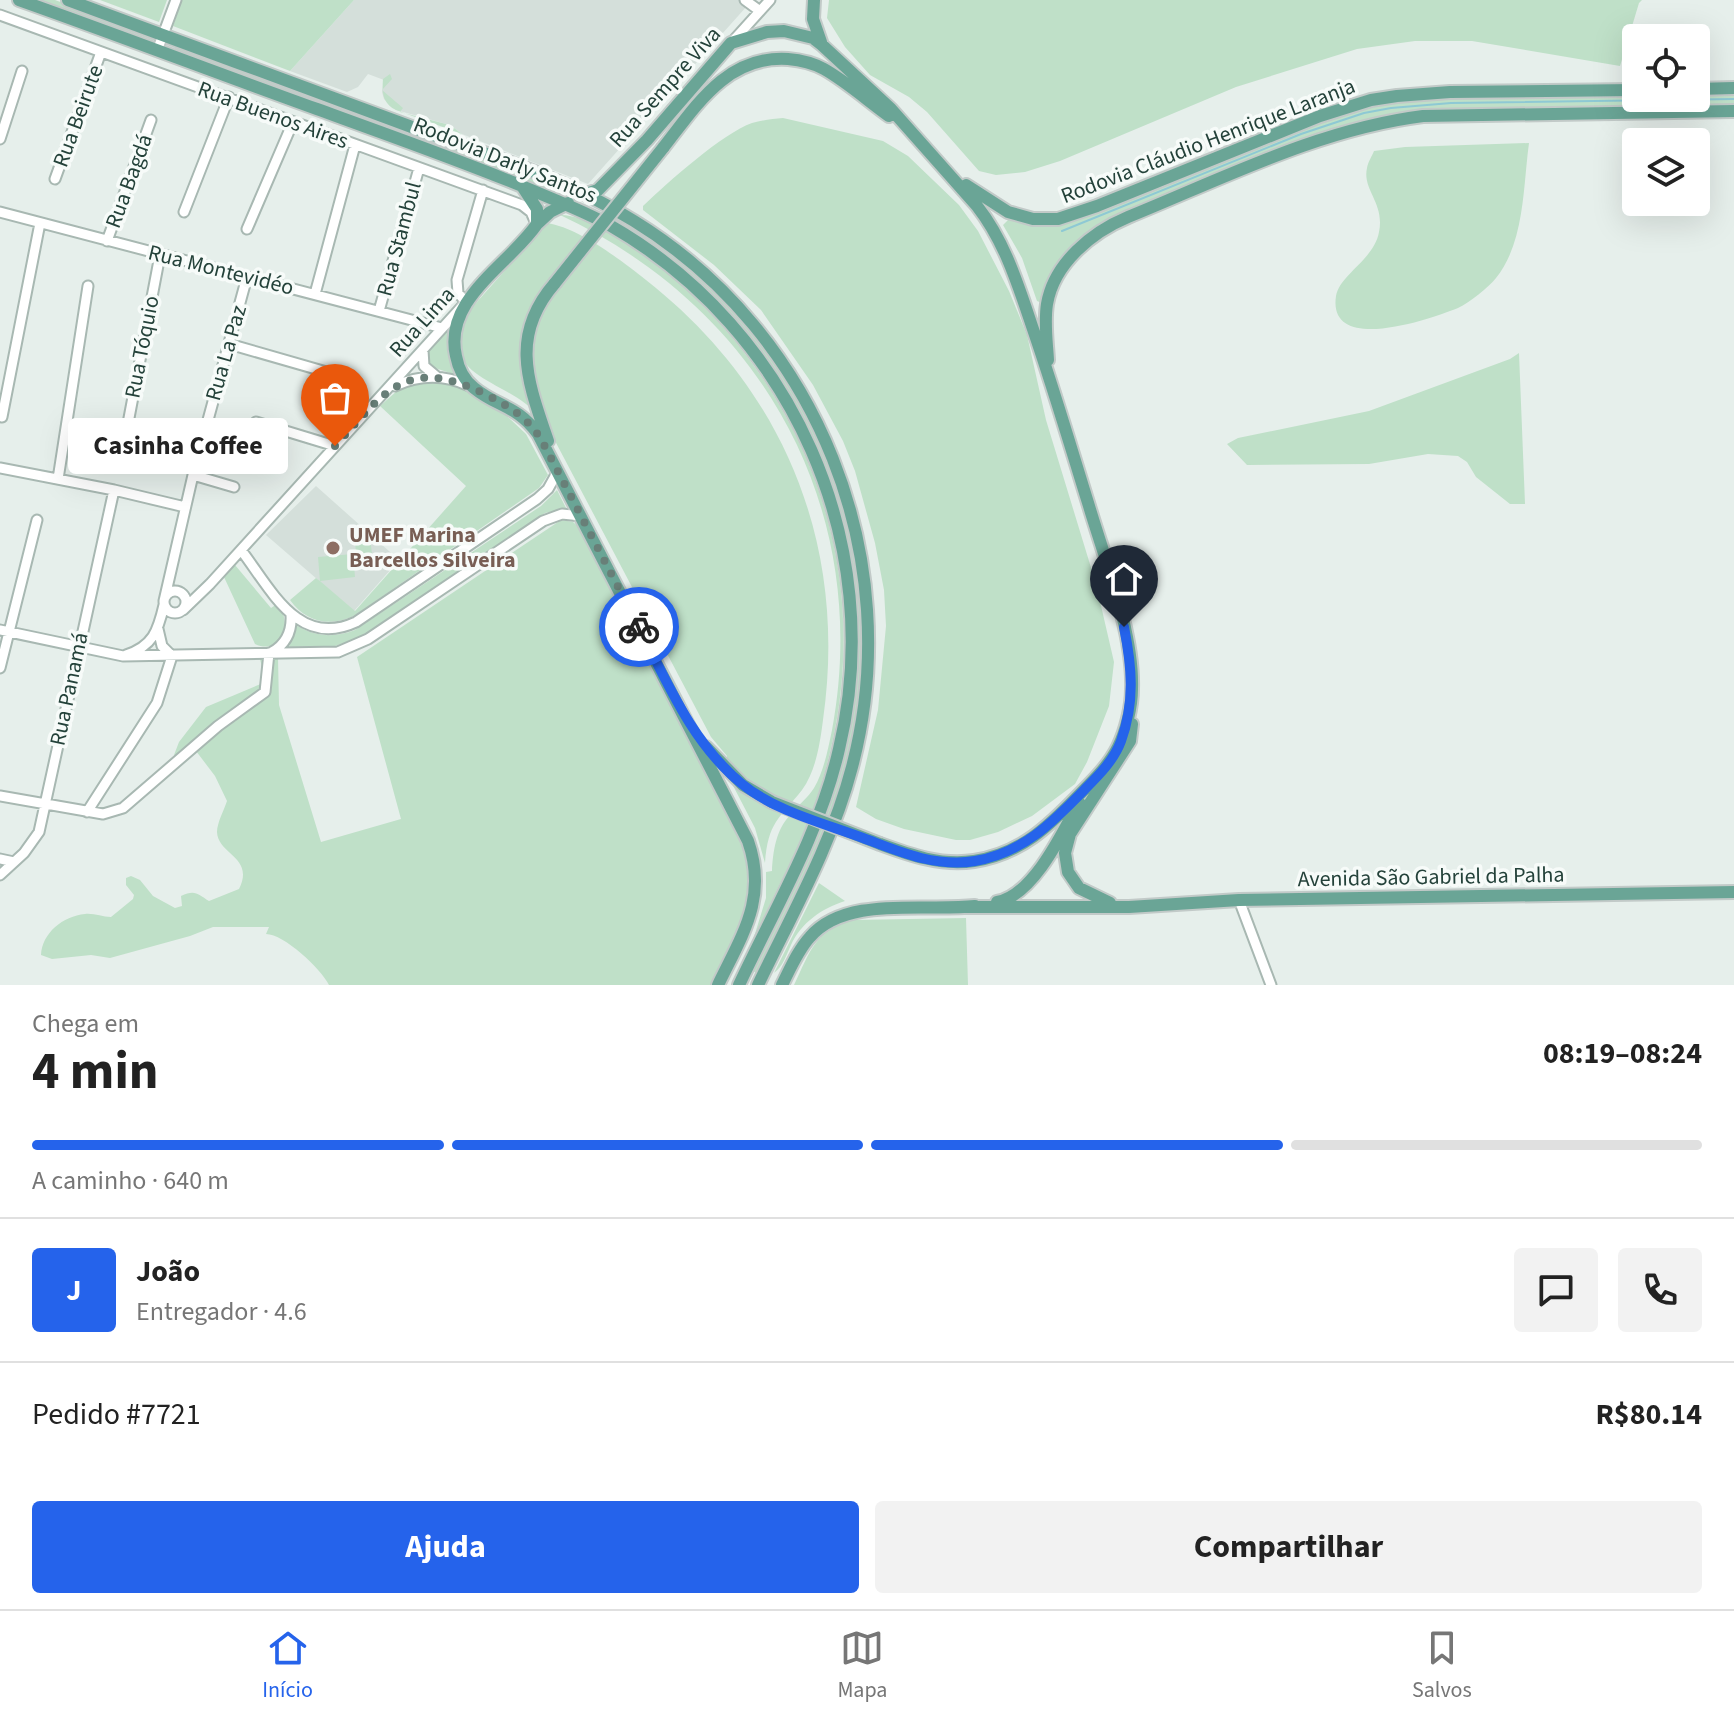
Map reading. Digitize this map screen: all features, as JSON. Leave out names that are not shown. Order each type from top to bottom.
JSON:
[{"type":"main road","name":"Rodovia Darly Santos","points":[[19,0],[568,203],[657,256],[701,293],[740,334],[775,380],[803,430],[825,483],[841,538],[850,595],[852,652],[840,747],[817,820],[739,985]]},
{"type":"main road","name":"Rodovia Darly Santos","points":[[68,0],[488,154],[586,194],[634,220],[682,254],[727,294],[760,331],[789,371],[818,423],[841,477],[857,535],[867,593],[867,682],[858,741],[832,826],[758,985]]},
{"type":"main road","points":[[814,0],[813,19],[822,45]]},
{"type":"main road","points":[[678,704],[701,740],[751,791],[880,844],[932,860],[960,862],[987,858],[1024,843],[1049,827],[1116,751],[1131,700],[1132,672],[1124,627],[1049,375],[1018,283],[990,222],[915,134],[813,38],[784,31],[767,32],[731,43]]},
{"type":"main road","name":"Rua Sempre Viva","points":[[586,194],[598,190],[638,149],[731,43]]},
{"type":"main road","points":[[558,471],[530,389],[525,360],[532,320],[541,300],[715,84],[742,67],[772,59],[804,61],[824,68],[915,134]]},
{"type":"main road","points":[[1710,89],[1734,88]]},
{"type":"main road","name":"Rodovia Cláudio Henrique Laranja","points":[[951,174],[1008,212],[1033,219],[1058,219],[1320,116],[1371,100],[1450,92],[1622,90]]},
{"type":"main road","name":"Rodovia Cláudio Henrique Laranja","points":[[1049,375],[1046,334],[1048,301],[1061,272],[1082,244],[1113,223],[1331,136],[1373,123],[1423,116],[1734,111]]},
{"type":"main road","points":[[522,186],[537,209],[536,226]]},
{"type":"main road","name":"Rua Lima","points":[[466,302],[550,212],[568,203]]},
{"type":"main road","points":[[466,302],[456,323],[454,346],[460,369],[474,388],[525,419],[538,434],[748,841],[755,870],[756,892],[751,915],[718,985]]},
{"type":"main road","name":"Avenida São Gabriel da Palha","points":[[1129,907],[1102,901],[1079,888],[1068,872],[1065,853],[1070,834],[1130,741],[1133,729],[1131,700]]},
{"type":"main road","points":[[785,979],[809,937],[821,926],[842,915],[866,911],[967,907],[1004,901],[1022,890],[1062,835],[1086,788]]},
{"type":"main road","name":"Avenida São Gabriel da Palha","points":[[967,907],[1129,907],[1239,900],[1734,892]]},
{"type":"street","points":[[157,51],[176,0]]},
{"type":"street","points":[[745,0],[760,11]]},
{"type":"street","name":"Rua Sempre Viva","points":[[731,43],[770,0]]},
{"type":"street","name":"Rua Buenos Aires","points":[[0,15],[525,206],[533,215],[536,226]]},
{"type":"street","name":"Rua Beirute","points":[[55,179],[101,52]]},
{"type":"street","points":[[0,139],[22,71]]},
{"type":"street","points":[[184,212],[229,97]]},
{"type":"street","name":"Rua Bagdá","points":[[107,241],[151,120]]},
{"type":"street","points":[[247,229],[293,122]]},
{"type":"street","points":[[315,294],[355,145]]},
{"type":"street","name":"Rua Stambul","points":[[379,311],[419,168]]},
{"type":"street","points":[[466,302],[458,293],[457,280],[483,190]]},
{"type":"street","name":"Rua Montevidéo","points":[[0,212],[442,328]]},
{"type":"street","points":[[2,417],[40,223]]},
{"type":"street","name":"Rua Tóquio","points":[[125,439],[160,255]]},
{"type":"street","name":"Rua La Paz","points":[[158,629],[193,475],[247,277]]},
{"type":"street","points":[[58,479],[88,286]]},
{"type":"street","name":"Rua Lima","points":[[179,611],[210,584],[466,302]]},
{"type":"street","points":[[229,344],[330,373]]},
{"type":"street","points":[[425,347],[422,356],[429,373],[474,388]]},
{"type":"street","points":[[388,390],[411,379],[438,377]]},
{"type":"street","points":[[256,422],[335,446]]},
{"type":"street","points":[[0,468],[185,507]]},
{"type":"street","points":[[241,550],[291,615],[303,624],[325,629],[341,628],[356,622],[537,499],[548,489],[558,471]]},
{"type":"street","points":[[193,475],[234,487]]},
{"type":"street","name":"Rua Panamá","points":[[0,875],[24,853],[39,832],[114,490]]},
{"type":"street","points":[[4,631],[123,656],[331,653],[354,647],[543,521],[562,514],[581,516]]},
{"type":"street","points":[[0,668],[4,631],[37,520]]},
{"type":"street","name":"Rua La Paz","points":[[172,569],[180,592]]},
{"type":"street","name":"Rua Lima","points":[[180,592],[210,584]]},
{"type":"street","points":[[123,656],[144,647],[158,629],[179,611],[186,601],[180,592],[169,593],[164,603],[167,610],[179,611]]},
{"type":"street","points":[[269,653],[282,645],[288,636],[291,615]]},
{"type":"street","points":[[158,629],[162,646],[172,656]]},
{"type":"street","points":[[0,796],[103,814],[123,808],[218,726],[259,697],[267,687],[269,653]]},
{"type":"street","points":[[87,812],[157,703],[172,656]]},
{"type":"street","points":[[0,859],[14,862]]},
{"type":"street","points":[[1239,900],[1271,985]]},
{"type":"shaded area","points":[[354,0],[739,0],[747,6],[588,184],[462,134],[450,125],[396,110],[384,99],[384,80],[368,74],[358,87],[347,92],[290,71]]},
{"type":"shaded area","name":"UMEF Marina Barcellos Silveira","points":[[316,486],[399,560],[354,611],[266,535]]},
{"type":"green space","points":[[30,0],[55,0],[157,38],[152,40],[124,30],[114,30]]},
{"type":"green space","points":[[100,0],[167,0],[159,22]]},
{"type":"green space","points":[[182,0],[354,0],[290,71],[173,26]]},
{"type":"green space","points":[[829,0],[1642,0],[1633,24],[1622,24],[1620,66],[1472,41],[1415,41],[1357,49],[1236,87],[1060,161],[1025,172],[996,175],[979,171],[927,112],[909,97],[870,75],[845,47],[827,18]]},
{"type":"green space","points":[[175,46],[574,194],[566,198],[175,54]]},
{"type":"green space","points":[[390,74],[392,79],[383,89],[383,79]]},
{"type":"green space","points":[[383,91],[403,108],[400,112],[388,104]]},
{"type":"green space","points":[[1710,93],[1734,93],[1734,106],[1710,106]]},
{"type":"green space","points":[[1622,94],[1622,108],[1408,112],[1356,122],[1315,136],[1099,226],[1042,303],[1037,301],[1022,258],[1003,225],[1009,219],[1050,225],[1079,219],[1312,124],[1370,105],[1426,97]]},
{"type":"green space","points":[[405,113],[450,125],[462,134]]},
{"type":"green space","points":[[783,118],[883,141],[908,156],[959,205],[978,231],[1009,291],[1027,335],[1046,420],[1096,584],[1114,662],[1109,706],[1087,762],[1075,784],[1032,816],[998,832],[970,840],[904,829],[876,819],[856,807],[878,710],[886,626],[884,590],[875,543],[855,471],[813,385],[761,310],[714,265],[643,210],[643,206],[666,185],[726,137],[752,123]]},
{"type":"green space","points":[[1529,143],[1518,231],[1513,248],[1496,278],[1458,308],[1427,319],[1384,328],[1364,329],[1348,325],[1338,314],[1336,296],[1344,281],[1371,251],[1379,232],[1379,213],[1366,176],[1374,151]]},
{"type":"green space","points":[[560,215],[590,223],[645,257],[688,291],[735,341],[774,396],[805,455],[827,517],[840,581],[844,647],[838,714],[822,782],[808,822],[754,937],[766,898],[766,872],[772,871],[778,834],[817,781],[832,730],[840,648],[835,570],[817,495],[787,425],[745,361],[693,304],[631,255]]},
{"type":"green space","points":[[624,222],[693,272],[750,330],[796,395],[830,466],[852,541],[862,621],[859,703],[842,786],[815,858],[758,974],[751,970],[845,748],[854,686],[856,625],[851,567],[839,510],[820,456],[794,403],[761,352],[701,285],[637,237]]},
{"type":"green space","points":[[547,223],[572,231],[612,254],[695,323],[736,370],[770,421],[796,476],[815,533],[825,593],[828,656],[823,720],[814,766],[802,790],[772,830],[765,863],[755,828],[727,774],[727,756],[711,737],[554,439],[542,420],[526,404],[472,370],[459,348],[467,313]]},
{"type":"green space","points":[[450,329],[459,376],[429,366],[426,353]]},
{"type":"green space","points":[[1519,353],[1525,504],[1510,504],[1476,477],[1467,462],[1458,456],[1428,454],[1369,464],[1247,465],[1227,444],[1238,438],[1369,411]]},
{"type":"green space","points":[[421,381],[451,383],[510,411],[508,417],[526,434],[548,475],[539,488],[357,614],[339,621],[320,621],[304,614],[290,600],[316,578],[355,611],[466,486],[380,406],[398,390]]},
{"type":"green space","points":[[557,490],[566,508],[545,513],[364,636],[335,646],[289,647],[296,625],[325,635],[355,630],[541,506]]},
{"type":"green space","points":[[561,520],[573,522],[582,530],[744,850],[749,870],[749,894],[735,935],[711,985],[329,985],[301,954],[282,940],[266,934],[269,927],[213,927],[110,958],[91,955],[52,959],[41,955],[45,940],[62,922],[85,914],[111,917],[133,899],[134,895],[126,885],[126,878],[131,876],[140,880],[153,896],[175,908],[182,906],[181,896],[186,894],[196,893],[209,901],[239,889],[242,870],[219,840],[217,832],[227,801],[215,776],[196,751],[174,755],[179,742],[206,707],[263,683],[265,679],[260,659],[278,658],[279,705],[321,842],[401,819],[357,657]]},
{"type":"green space","points":[[370,536],[372,555],[356,557],[355,537]]},
{"type":"green space","points":[[353,554],[355,577],[320,581],[318,557]]},
{"type":"green space","points":[[235,565],[271,608],[277,604],[282,612],[285,629],[272,646],[255,644],[224,577]]},
{"type":"green space","points":[[819,883],[845,901],[820,912],[807,923],[774,973]]},
{"type":"green space","points":[[966,918],[968,985],[794,985],[815,944],[840,925],[853,920]]},
{"type":"waterway","points":[[1062,231],[1301,134],[1364,113],[1451,103],[1734,99]]},
{"type":"way so far","points":[[335,446],[388,390],[411,379],[438,377],[457,381],[514,410],[538,434],[639,627]]},
{"type":"place","name":"Casinha Coffee","points":[[335,446]]},
{"type":"place","name":"UMEF Marina Barcellos Silveira","points":[[333,548]]},
{"type":"route","points":[[639,627],[693,729],[710,752],[751,791],[820,822],[918,857],[960,862],[987,858],[1013,849],[1049,827],[1110,761],[1121,742],[1132,698],[1132,672],[1124,627]]}]
